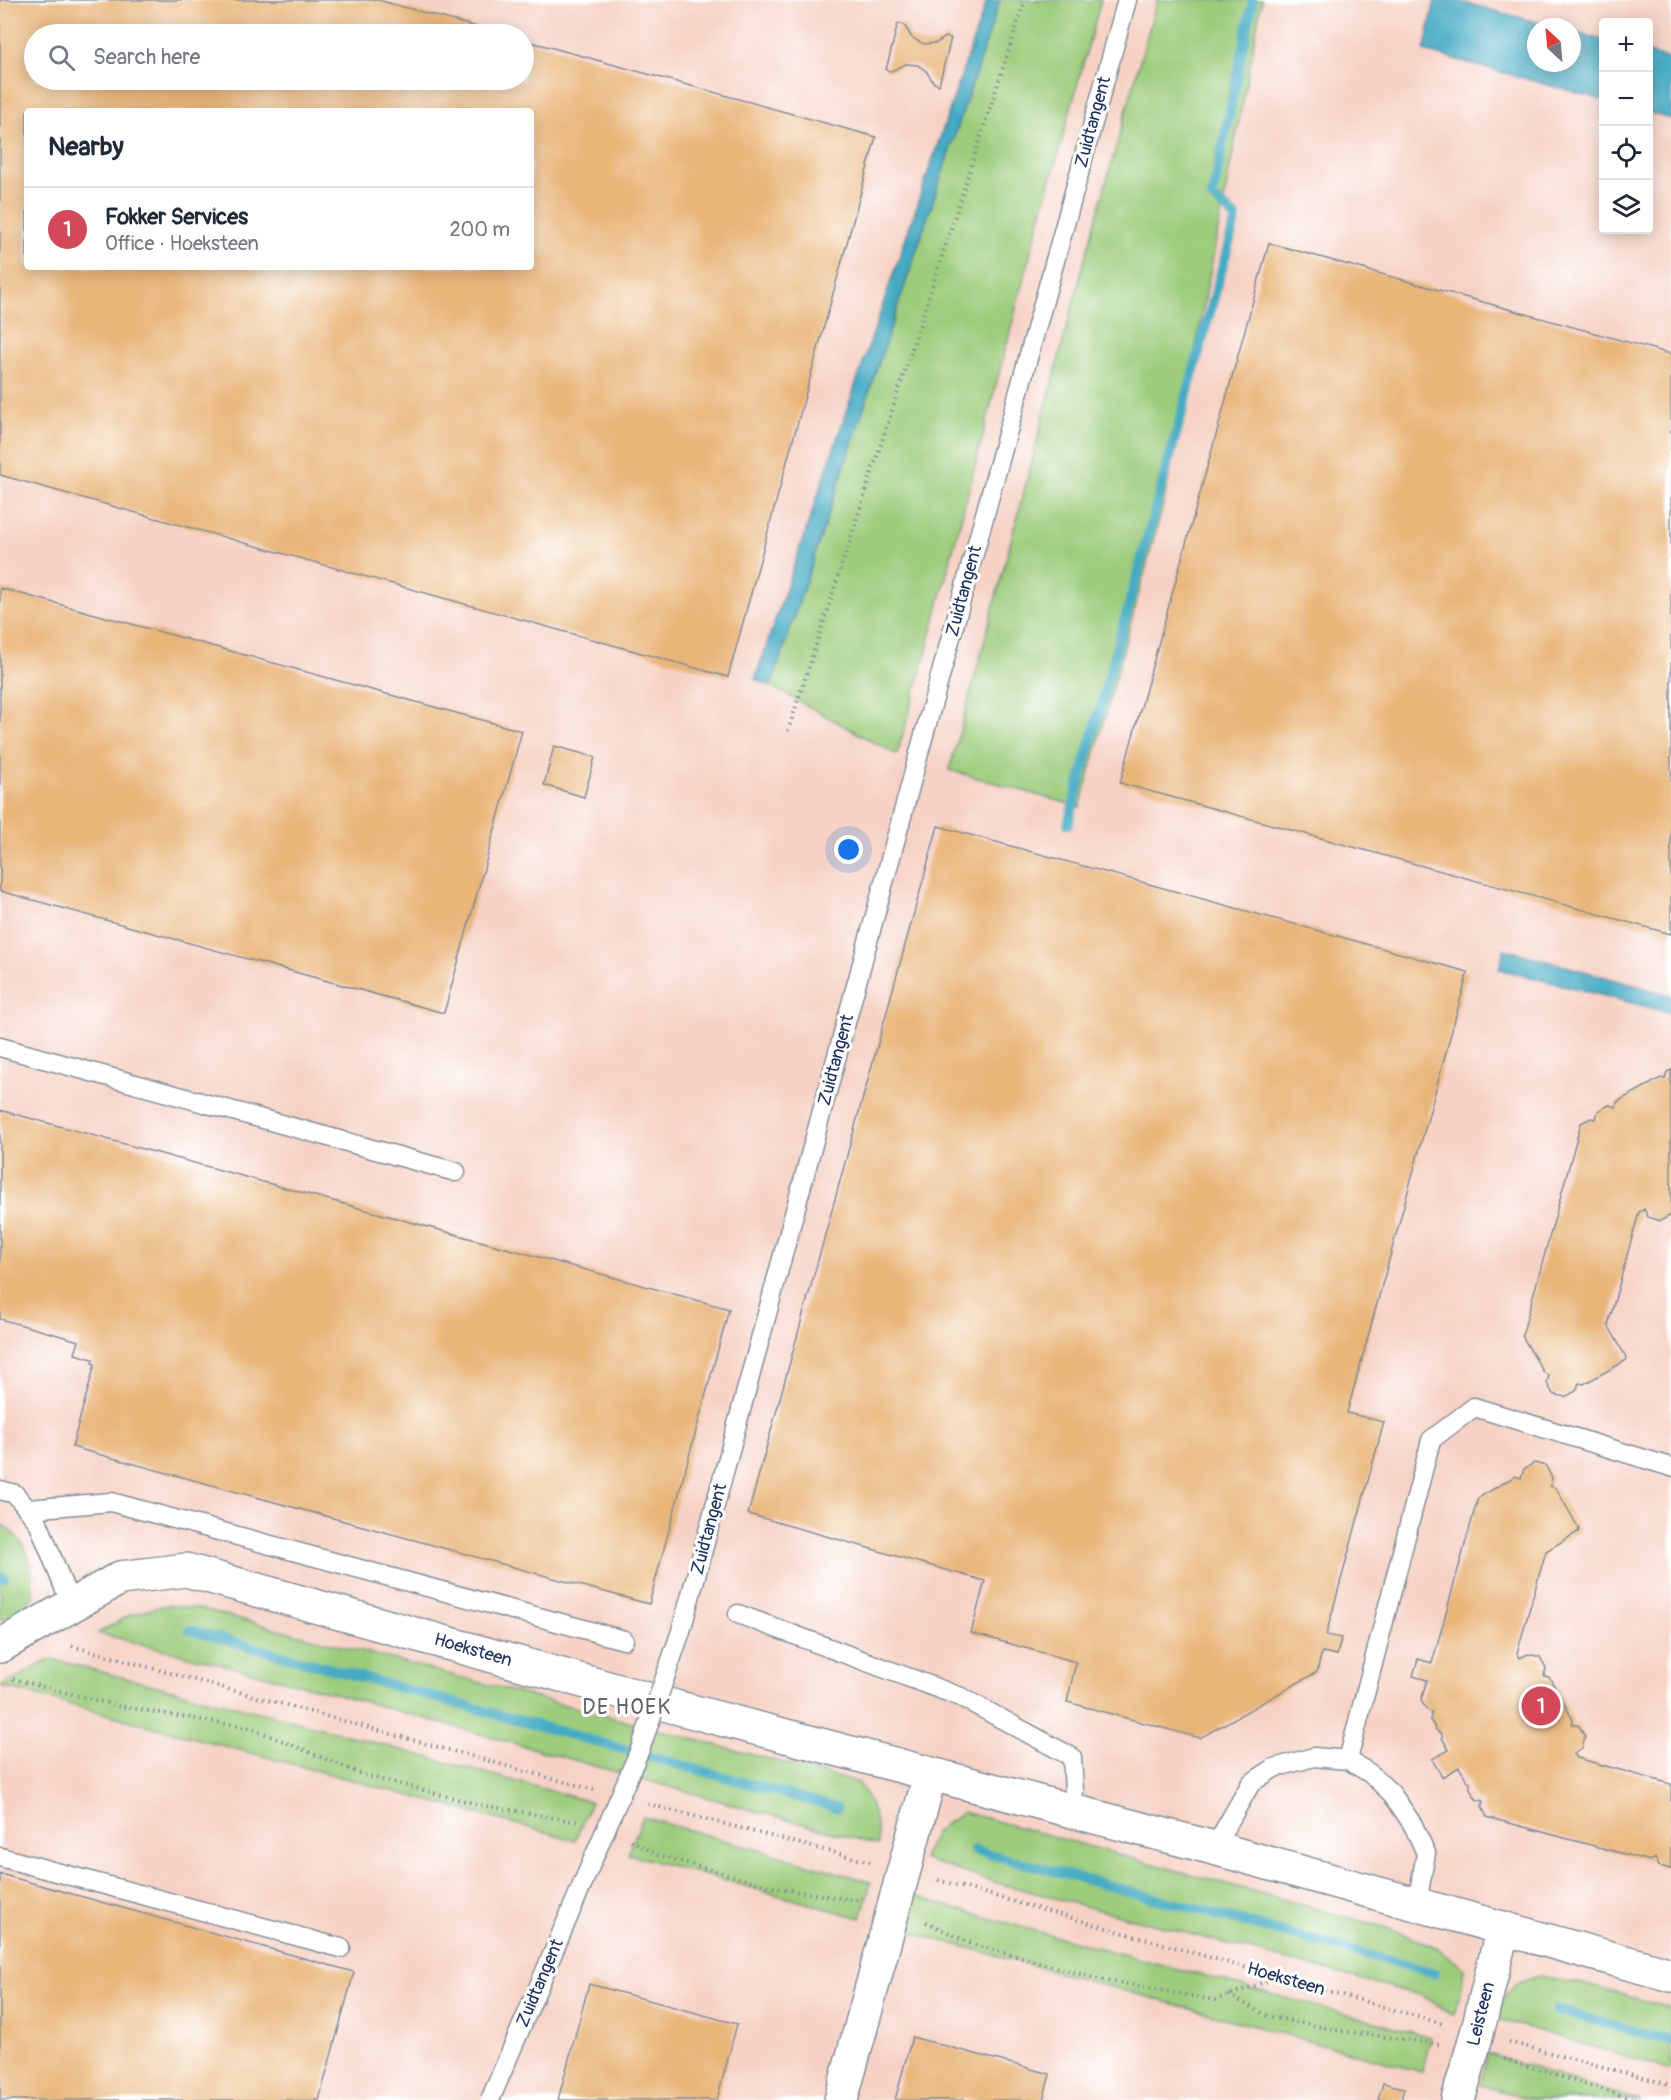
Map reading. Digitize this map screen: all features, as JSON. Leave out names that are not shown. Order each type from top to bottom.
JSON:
[{"type":"street","name":"Hoeksteen","points":[[12,1640],[120,1578],[186,1570],[679,1708],[1214,1848],[1671,1975]]},
{"type":"street","points":[[841,2100],[902,1870],[930,1775]]},
{"type":"street","name":"Leisteen","points":[[1458,2100],[1503,1928]]},
{"type":"lane","name":"Zuidtangent","points":[[490,2100],[641,1747],[681,1631],[925,731],[1127,0]]},
{"type":"lane","points":[[0,1047],[456,1172]]},
{"type":"lane","points":[[1348,1760],[1431,1440],[1474,1407],[1671,1467]]},
{"type":"lane","points":[[0,1490],[15,1494],[38,1522],[71,1605]]},
{"type":"lane","points":[[28,1509],[111,1502],[624,1640]]},
{"type":"lane","points":[[738,1614],[962,1697],[1072,1757],[1074,1791],[1071,1812]]},
{"type":"lane","points":[[1214,1848],[1251,1783],[1274,1768],[1314,1757],[1348,1760],[1371,1774],[1392,1794],[1413,1825],[1426,1853],[1418,1904]]},
{"type":"lane","points":[[0,1857],[341,1948]]},
{"type":"path","points":[[788,731],[1025,0]]},
{"type":"path","points":[[12,1640],[595,1790]]},
{"type":"path","points":[[6,1679],[118,1706],[251,1728],[364,1774],[481,1805],[583,1822]]},
{"type":"path","name":"Hoeksteen","points":[[641,1802],[902,1870],[1280,1977],[1475,2041],[1671,2085]]},
{"type":"path","points":[[627,1838],[658,1856],[775,1888],[893,1906],[972,1944],[1089,1976],[1215,2000],[1280,1977]]},
{"type":"path","points":[[1228,1995],[1267,2016],[1341,2031],[1475,2041],[1636,2100]]},
{"type":"shaded area","points":[[0,0],[1671,0],[1671,2100],[0,2100]]},
{"type":"green space","points":[[1000,0],[1101,0],[1031,251],[925,657],[897,755],[771,686]]},
{"type":"green space","points":[[1157,0],[1262,0],[1188,387],[1162,509],[1080,807],[949,770],[1083,266]]},
{"type":"green space","points":[[3,1525],[20,1540],[25,1548],[31,1566],[33,1586],[33,1597],[21,1611],[6,1620],[0,1618],[0,1534]]},
{"type":"green space","points":[[166,1605],[202,1609],[859,1783],[873,1813],[878,1845],[334,1693],[98,1633],[130,1615]]},
{"type":"green space","points":[[51,1659],[325,1729],[591,1802],[575,1840],[1,1686]]},
{"type":"green space","points":[[963,1812],[1391,1929],[1437,1948],[1464,1968],[1461,1991],[1454,2015],[1423,1996],[994,1882],[923,1859],[936,1831]]},
{"type":"green space","points":[[643,1817],[871,1882],[861,1918],[628,1854]]},
{"type":"green space","points":[[913,1895],[984,1917],[1431,2037],[1422,2072],[903,1930]]},
{"type":"green space","points":[[1539,1976],[1587,1985],[1671,2008],[1671,2070],[1498,2019],[1503,1999],[1516,1984]]},
{"type":"green space","points":[[1488,2054],[1640,2100],[1534,2100],[1480,2085]]},
{"type":"water","points":[[987,0],[1000,0],[771,686],[755,679]]},
{"type":"water","points":[[1435,0],[1455,0],[1527,19],[1527,72],[1581,72],[1581,34],[1599,39],[1599,99],[1424,51]]},
{"type":"water","points":[[1653,54],[1671,59],[1671,119],[1653,114]]},
{"type":"water","points":[[1504,949],[1671,995],[1671,1013],[1499,969]]},
{"type":"building","points":[[0,0],[378,0],[465,24],[24,24],[24,90],[534,90],[534,43],[876,137],[728,677],[0,475]]},
{"type":"building","points":[[898,23],[904,25],[912,38],[924,44],[936,43],[946,37],[951,38],[939,85],[934,83],[926,71],[918,65],[906,64],[891,71],[886,70]]},
{"type":"building","points":[[1269,243],[1671,354],[1671,934],[1120,783]]},
{"type":"building","points":[[0,588],[522,731],[444,1013],[0,891]]},
{"type":"building","points":[[554,746],[595,757],[584,797],[544,785]]},
{"type":"building","points":[[938,826],[1468,972],[1347,1413],[1384,1422],[1326,1635],[1341,1638],[1337,1655],[1322,1652],[1317,1672],[1200,1738],[1067,1702],[1076,1662],[971,1633],[985,1581],[748,1514]]},
{"type":"building","points":[[1671,1070],[1671,1215],[1660,1221],[1648,1217],[1644,1209],[1639,1212],[1608,1325],[1626,1357],[1625,1361],[1584,1384],[1579,1383],[1576,1391],[1565,1397],[1553,1394],[1547,1383],[1549,1375],[1544,1373],[1522,1336],[1581,1123],[1591,1118],[1596,1119],[1598,1111],[1609,1105],[1616,1107],[1617,1102],[1661,1078],[1665,1079],[1667,1072]]},
{"type":"building","points":[[0,1110],[729,1309],[649,1604],[72,1447],[95,1364],[92,1363],[93,1359],[75,1354],[79,1341],[0,1319]]},
{"type":"building","points":[[1534,1463],[1546,1466],[1552,1478],[1550,1486],[1556,1488],[1579,1529],[1578,1532],[1546,1551],[1517,1653],[1520,1658],[1528,1654],[1540,1657],[1546,1668],[1544,1676],[1549,1677],[1573,1720],[1572,1724],[1579,1726],[1585,1737],[1582,1749],[1574,1754],[1577,1758],[1671,1784],[1671,1869],[1659,1866],[1655,1858],[1650,1861],[1487,1817],[1482,1807],[1483,1801],[1476,1799],[1470,1789],[1470,1782],[1459,1767],[1442,1777],[1432,1759],[1449,1750],[1442,1734],[1437,1731],[1430,1720],[1432,1712],[1427,1710],[1421,1701],[1427,1680],[1413,1676],[1418,1659],[1432,1663],[1478,1498],[1515,1476],[1521,1478],[1524,1469]]},
{"type":"building","points":[[0,1874],[354,1972],[319,2100],[0,2100]]},
{"type":"building","points":[[589,1984],[737,2024],[717,2100],[558,2100]]},
{"type":"building","points":[[912,2037],[1050,2074],[1043,2100],[895,2100]]},
{"type":"building","points":[[1383,2083],[1404,2088],[1401,2100],[1378,2100]]},
{"type":"waterway","points":[[1068,824],[1236,218],[1212,197],[1253,0]]},
{"type":"waterway","points":[[0,1577],[4,1578]]},
{"type":"waterway","points":[[190,1630],[837,1808]]},
{"type":"waterway","points":[[974,1850],[1435,1973]]},
{"type":"waterway","points":[[1556,2010],[1671,2041]]},
{"type":"place","name":"Fokker Services","points":[[1541,1706]]},
{"type":"district","name":"DE HOEK","points":[[627,1707]]}]
